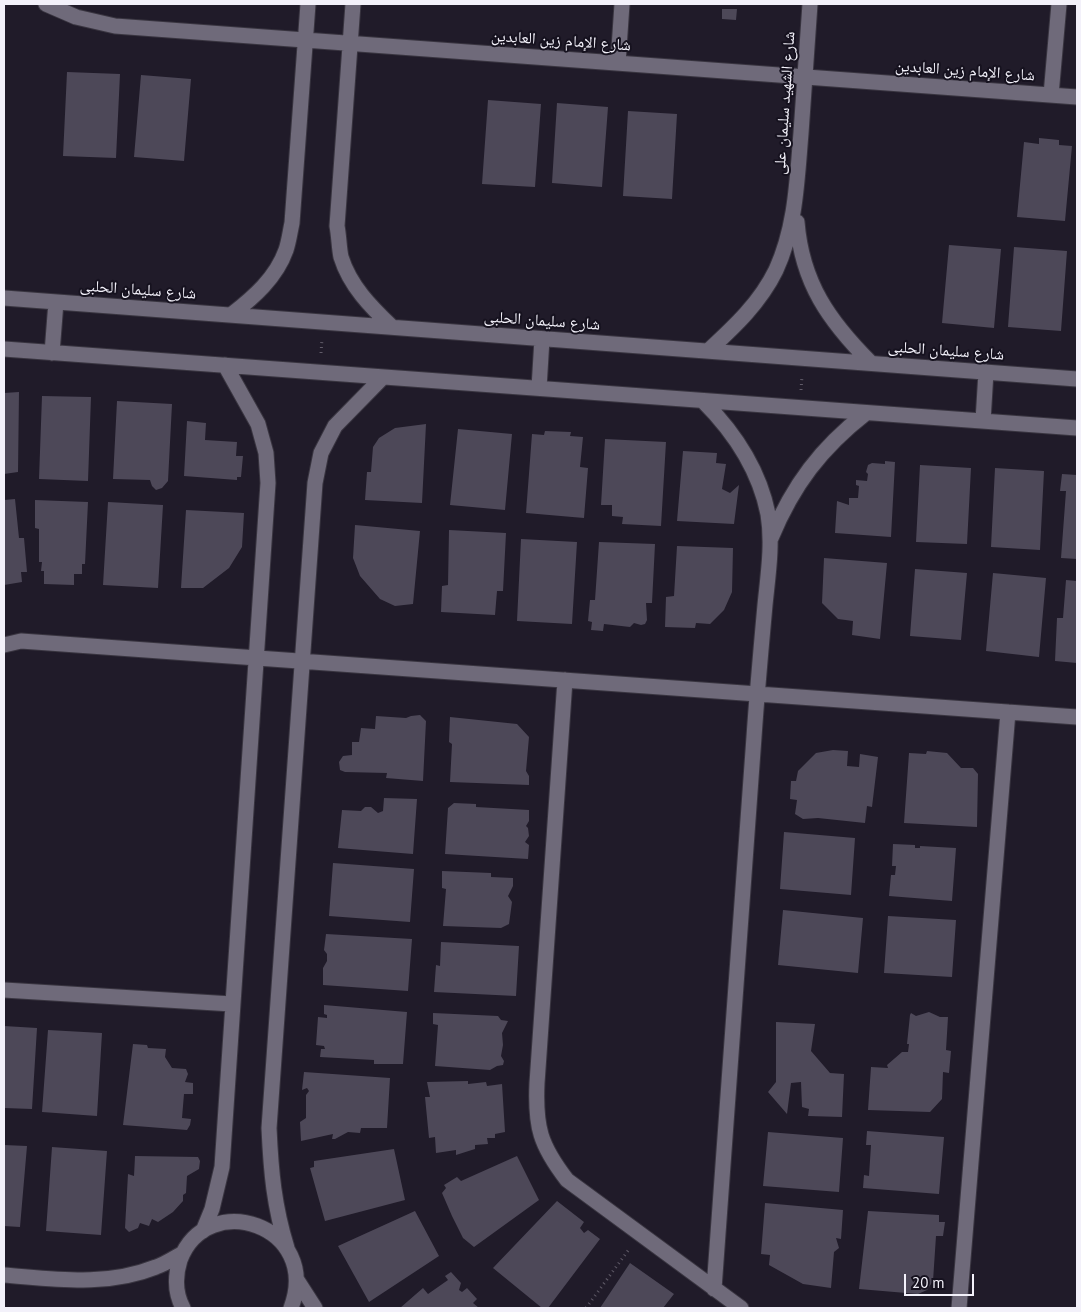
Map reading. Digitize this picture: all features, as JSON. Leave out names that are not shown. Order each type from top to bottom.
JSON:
[{"type":"street","name":"شارع الإمام زين العابدين","points":[[46,4],[76,17],[115,26],[1077,96]]},
{"type":"street","points":[[231,314],[254,297],[273,276],[286,250],[292,223],[308,4]]},
{"type":"street","points":[[353,4],[337,226],[341,257],[354,285],[372,308],[392,327]]},
{"type":"street","points":[[618,63],[622,4]]},
{"type":"street","name":"شارع الشهيد سليمان على","points":[[810,4],[796,206],[798,241],[808,276],[824,308],[845,337],[871,363]]},
{"type":"street","points":[[1051,95],[1059,4]]},
{"type":"street","name":"شارع الشهيد سليمان على","points":[[708,351],[735,327],[762,294],[776,271],[788,239],[796,206]]},
{"type":"street","name":"شارع سليمان الحلبى","points":[[4,298],[1077,379]]},
{"type":"street","points":[[52,353],[56,302]]},
{"type":"street","points":[[538,388],[542,339]]},
{"type":"street","points":[[4,349],[1077,428]]},
{"type":"street","points":[[203,1231],[212,1209],[222,1167],[268,482],[266,453],[258,424],[225,365]]},
{"type":"street","points":[[983,421],[986,372]]},
{"type":"street","points":[[290,1308],[295,1296],[297,1280],[294,1264],[278,1219],[271,1174],[269,1128],[315,483],[321,453],[335,426],[383,377]]},
{"type":"street","points":[[703,401],[722,419],[738,441],[751,464],[761,488],[768,514],[771,540],[757,694],[714,1289]]},
{"type":"street","points":[[771,540],[781,515],[809,469],[845,429],[866,412]]},
{"type":"street","points":[[4,645],[21,641],[1077,717]]},
{"type":"street","points":[[565,680],[535,1109],[540,1135],[551,1159],[567,1180],[741,1308]]},
{"type":"street","points":[[959,1308],[1008,712]]},
{"type":"street","points":[[4,990],[232,1004]]},
{"type":"street","points":[[183,1308],[176,1285],[177,1268],[183,1253],[203,1231],[233,1221],[248,1222],[264,1227],[277,1236],[287,1248]]},
{"type":"street","points":[[4,1275],[87,1281],[123,1277],[157,1267],[183,1253]]},
{"type":"street","points":[[297,1280],[315,1308]]},
{"type":"path","points":[[319,372],[324,321]]},
{"type":"path","points":[[799,408],[804,358]]},
{"type":"path","points":[[586,1308],[640,1234]]},
{"type":"building","points":[[722,9],[737,9],[736,20],[722,19]]},
{"type":"building","points":[[67,72],[120,74],[116,158],[63,156]]},
{"type":"building","points":[[141,75],[191,79],[184,161],[134,157]]},
{"type":"building","points":[[488,100],[541,104],[535,187],[482,184]]},
{"type":"building","points":[[557,103],[608,107],[602,187],[552,183]]},
{"type":"building","points":[[628,111],[677,114],[672,199],[623,196]]},
{"type":"building","points":[[1039,138],[1059,140],[1059,145],[1072,146],[1065,221],[1017,217],[1024,142],[1039,144]]},
{"type":"building","points":[[949,245],[1001,249],[994,328],[942,323]]},
{"type":"building","points":[[1014,247],[1067,251],[1061,331],[1008,327]]},
{"type":"building","points":[[19,392],[18,472],[4,474],[4,393]]},
{"type":"building","points":[[42,396],[91,397],[88,481],[39,479]]},
{"type":"building","points":[[117,401],[172,404],[168,481],[162,488],[156,490],[150,480],[113,479]]},
{"type":"building","points":[[187,421],[206,423],[205,440],[237,442],[236,456],[243,456],[241,477],[237,477],[237,480],[184,476]]},
{"type":"building","points":[[426,424],[422,503],[365,500],[367,472],[371,472],[373,447],[379,438],[395,428]]},
{"type":"building","points":[[458,429],[512,434],[505,510],[450,505]]},
{"type":"building","points":[[545,431],[571,432],[570,436],[583,437],[580,467],[588,468],[584,518],[526,513],[532,434],[544,435]]},
{"type":"building","points":[[605,439],[666,442],[661,526],[622,524],[623,517],[612,516],[612,505],[601,505]]},
{"type":"building","points":[[683,451],[717,453],[716,463],[726,464],[722,489],[730,493],[739,485],[734,524],[677,521]]},
{"type":"building","points":[[885,461],[895,462],[891,537],[835,533],[837,501],[849,505],[849,498],[858,498],[859,486],[856,485],[856,480],[867,481],[868,474],[866,472],[868,465],[872,463],[885,464]]},
{"type":"building","points":[[920,465],[971,468],[967,544],[916,542]]},
{"type":"building","points":[[995,468],[1044,471],[1040,550],[991,547]]},
{"type":"building","points":[[1062,474],[1077,475],[1077,559],[1061,558],[1066,491],[1060,491]]},
{"type":"building","points":[[15,499],[19,538],[24,538],[27,572],[21,572],[22,582],[4,585],[4,500]]},
{"type":"building","points":[[35,500],[88,502],[85,564],[82,564],[82,574],[74,574],[74,585],[44,584],[44,571],[41,571],[42,562],[39,562],[39,529],[35,528]]},
{"type":"building","points":[[108,502],[163,505],[158,588],[103,585]]},
{"type":"building","points":[[186,510],[244,513],[242,547],[229,568],[203,588],[181,588]]},
{"type":"building","points":[[355,525],[420,531],[413,604],[395,606],[380,599],[360,576],[353,558]]},
{"type":"building","points":[[449,530],[506,533],[503,591],[497,591],[495,615],[441,612],[442,586],[448,585]]},
{"type":"building","points":[[521,539],[577,542],[572,624],[517,621]]},
{"type":"building","points":[[599,542],[655,544],[652,603],[646,603],[647,620],[645,624],[634,623],[630,627],[604,624],[603,631],[591,630],[592,622],[588,621],[590,600],[595,600]]},
{"type":"building","points":[[677,546],[733,548],[732,592],[724,610],[710,624],[696,623],[695,628],[665,627],[666,597],[674,596]]},
{"type":"building","points":[[824,558],[887,563],[880,639],[852,635],[853,621],[838,619],[822,603]]},
{"type":"building","points":[[915,569],[967,573],[961,640],[910,636]]},
{"type":"building","points":[[993,573],[1046,578],[1039,657],[986,651]]},
{"type":"building","points":[[1066,580],[1077,581],[1077,663],[1055,661],[1057,618],[1063,618]]},
{"type":"building","points":[[420,715],[426,721],[423,781],[386,778],[387,773],[345,772],[340,770],[339,762],[343,756],[352,755],[352,742],[359,742],[361,728],[375,729],[376,716],[406,718]]},
{"type":"building","points":[[450,717],[517,724],[529,737],[526,771],[529,776],[529,785],[450,782],[452,744],[449,742]]},
{"type":"building","points":[[833,750],[848,751],[847,766],[859,767],[860,754],[878,757],[872,807],[867,806],[865,823],[818,818],[803,819],[795,814],[797,800],[790,799],[791,781],[796,781],[798,771],[816,753]]},
{"type":"building","points":[[927,751],[947,753],[961,768],[973,768],[978,774],[977,827],[904,823],[909,753],[926,754]]},
{"type":"building","points":[[384,798],[417,799],[413,854],[338,848],[342,810],[361,811],[365,807],[371,807],[378,813],[383,811]]},
{"type":"building","points":[[454,803],[476,804],[476,807],[529,810],[529,821],[526,826],[529,836],[525,842],[529,845],[528,859],[445,854],[448,808]]},
{"type":"building","points":[[784,832],[855,838],[851,895],[780,889]]},
{"type":"building","points":[[893,844],[915,845],[915,848],[920,848],[920,846],[956,848],[952,901],[889,896],[891,875],[895,875],[896,866],[892,866]]},
{"type":"building","points":[[333,863],[414,869],[410,922],[329,916]]},
{"type":"building","points":[[442,871],[491,873],[491,877],[513,878],[513,886],[508,896],[512,902],[509,924],[501,928],[443,926],[446,889],[442,888]]},
{"type":"building","points":[[783,910],[863,918],[858,973],[778,965]]},
{"type":"building","points":[[888,916],[956,920],[952,977],[884,973]]},
{"type":"building","points":[[326,934],[412,939],[408,991],[323,985],[323,968],[327,961],[327,954],[324,950]]},
{"type":"building","points":[[441,942],[519,946],[516,996],[434,992],[436,965],[440,966]]},
{"type":"building","points":[[324,1005],[407,1012],[403,1064],[374,1064],[374,1060],[320,1057],[321,1049],[325,1049],[324,1046],[316,1045],[318,1017],[327,1018],[327,1015],[324,1014]]},
{"type":"building","points":[[929,1012],[940,1017],[948,1017],[946,1050],[951,1051],[949,1073],[943,1072],[942,1099],[930,1112],[868,1110],[871,1067],[888,1068],[887,1065],[902,1052],[908,1052],[909,1044],[907,1044],[911,1013],[916,1016]]},
{"type":"building","points":[[433,1013],[498,1016],[501,1020],[508,1021],[502,1033],[503,1045],[501,1056],[504,1061],[503,1065],[490,1070],[435,1066],[438,1025],[433,1024]]},
{"type":"building","points":[[776,1022],[815,1024],[811,1051],[830,1073],[844,1074],[842,1117],[808,1116],[809,1109],[802,1107],[801,1082],[791,1083],[787,1114],[768,1092],[776,1082]]},
{"type":"building","points":[[4,1026],[37,1028],[32,1109],[4,1108]]},
{"type":"building","points":[[48,1030],[102,1033],[97,1116],[42,1112]]},
{"type":"building","points":[[133,1044],[147,1045],[148,1048],[166,1049],[165,1057],[172,1068],[186,1069],[188,1074],[185,1082],[193,1083],[193,1094],[184,1094],[182,1118],[191,1119],[187,1130],[123,1125]]},
{"type":"building","points":[[304,1072],[390,1078],[387,1128],[361,1128],[360,1133],[348,1132],[335,1139],[332,1139],[333,1134],[301,1141],[300,1122],[306,1118],[306,1095],[309,1091],[307,1088],[302,1090]]},
{"type":"building","points":[[468,1081],[468,1084],[486,1082],[487,1086],[502,1084],[505,1132],[495,1134],[495,1138],[487,1138],[488,1144],[475,1145],[475,1149],[456,1155],[456,1150],[436,1153],[435,1137],[429,1138],[425,1097],[430,1097],[427,1082]]},
{"type":"building","points":[[867,1131],[944,1137],[939,1194],[863,1188],[864,1175],[869,1176],[871,1145],[866,1145]]},
{"type":"building","points":[[768,1132],[843,1138],[839,1192],[763,1186]]},
{"type":"building","points":[[4,1145],[27,1146],[20,1227],[4,1226]]},
{"type":"building","points":[[52,1147],[107,1151],[101,1235],[46,1231]]},
{"type":"building","points":[[394,1149],[405,1200],[325,1221],[310,1168],[314,1167],[314,1161]]},
{"type":"building","points":[[135,1156],[198,1157],[200,1161],[199,1169],[187,1176],[186,1193],[183,1195],[183,1201],[173,1212],[158,1222],[152,1219],[149,1226],[140,1223],[138,1228],[129,1232],[125,1228],[128,1174],[134,1176]]},
{"type":"building","points":[[517,1156],[539,1200],[474,1247],[463,1238],[452,1216],[442,1193],[446,1188],[444,1185],[457,1177],[461,1181]]},
{"type":"building","points":[[557,1201],[584,1222],[580,1228],[584,1233],[588,1230],[600,1239],[548,1308],[542,1308],[493,1268]]},
{"type":"building","points":[[765,1203],[843,1210],[841,1239],[836,1238],[839,1248],[834,1252],[831,1288],[803,1284],[769,1265],[770,1255],[761,1254]]},
{"type":"building","points":[[415,1211],[439,1256],[369,1302],[338,1246]]},
{"type":"building","points":[[868,1211],[939,1215],[939,1222],[945,1222],[943,1236],[936,1236],[933,1281],[927,1290],[918,1294],[859,1289]]},
{"type":"building","points":[[630,1263],[674,1294],[663,1308],[600,1308]]},
{"type":"building","points":[[451,1272],[461,1283],[459,1290],[462,1292],[467,1288],[477,1299],[473,1303],[479,1308],[400,1308],[423,1288],[428,1294],[448,1280],[445,1276]]}]
